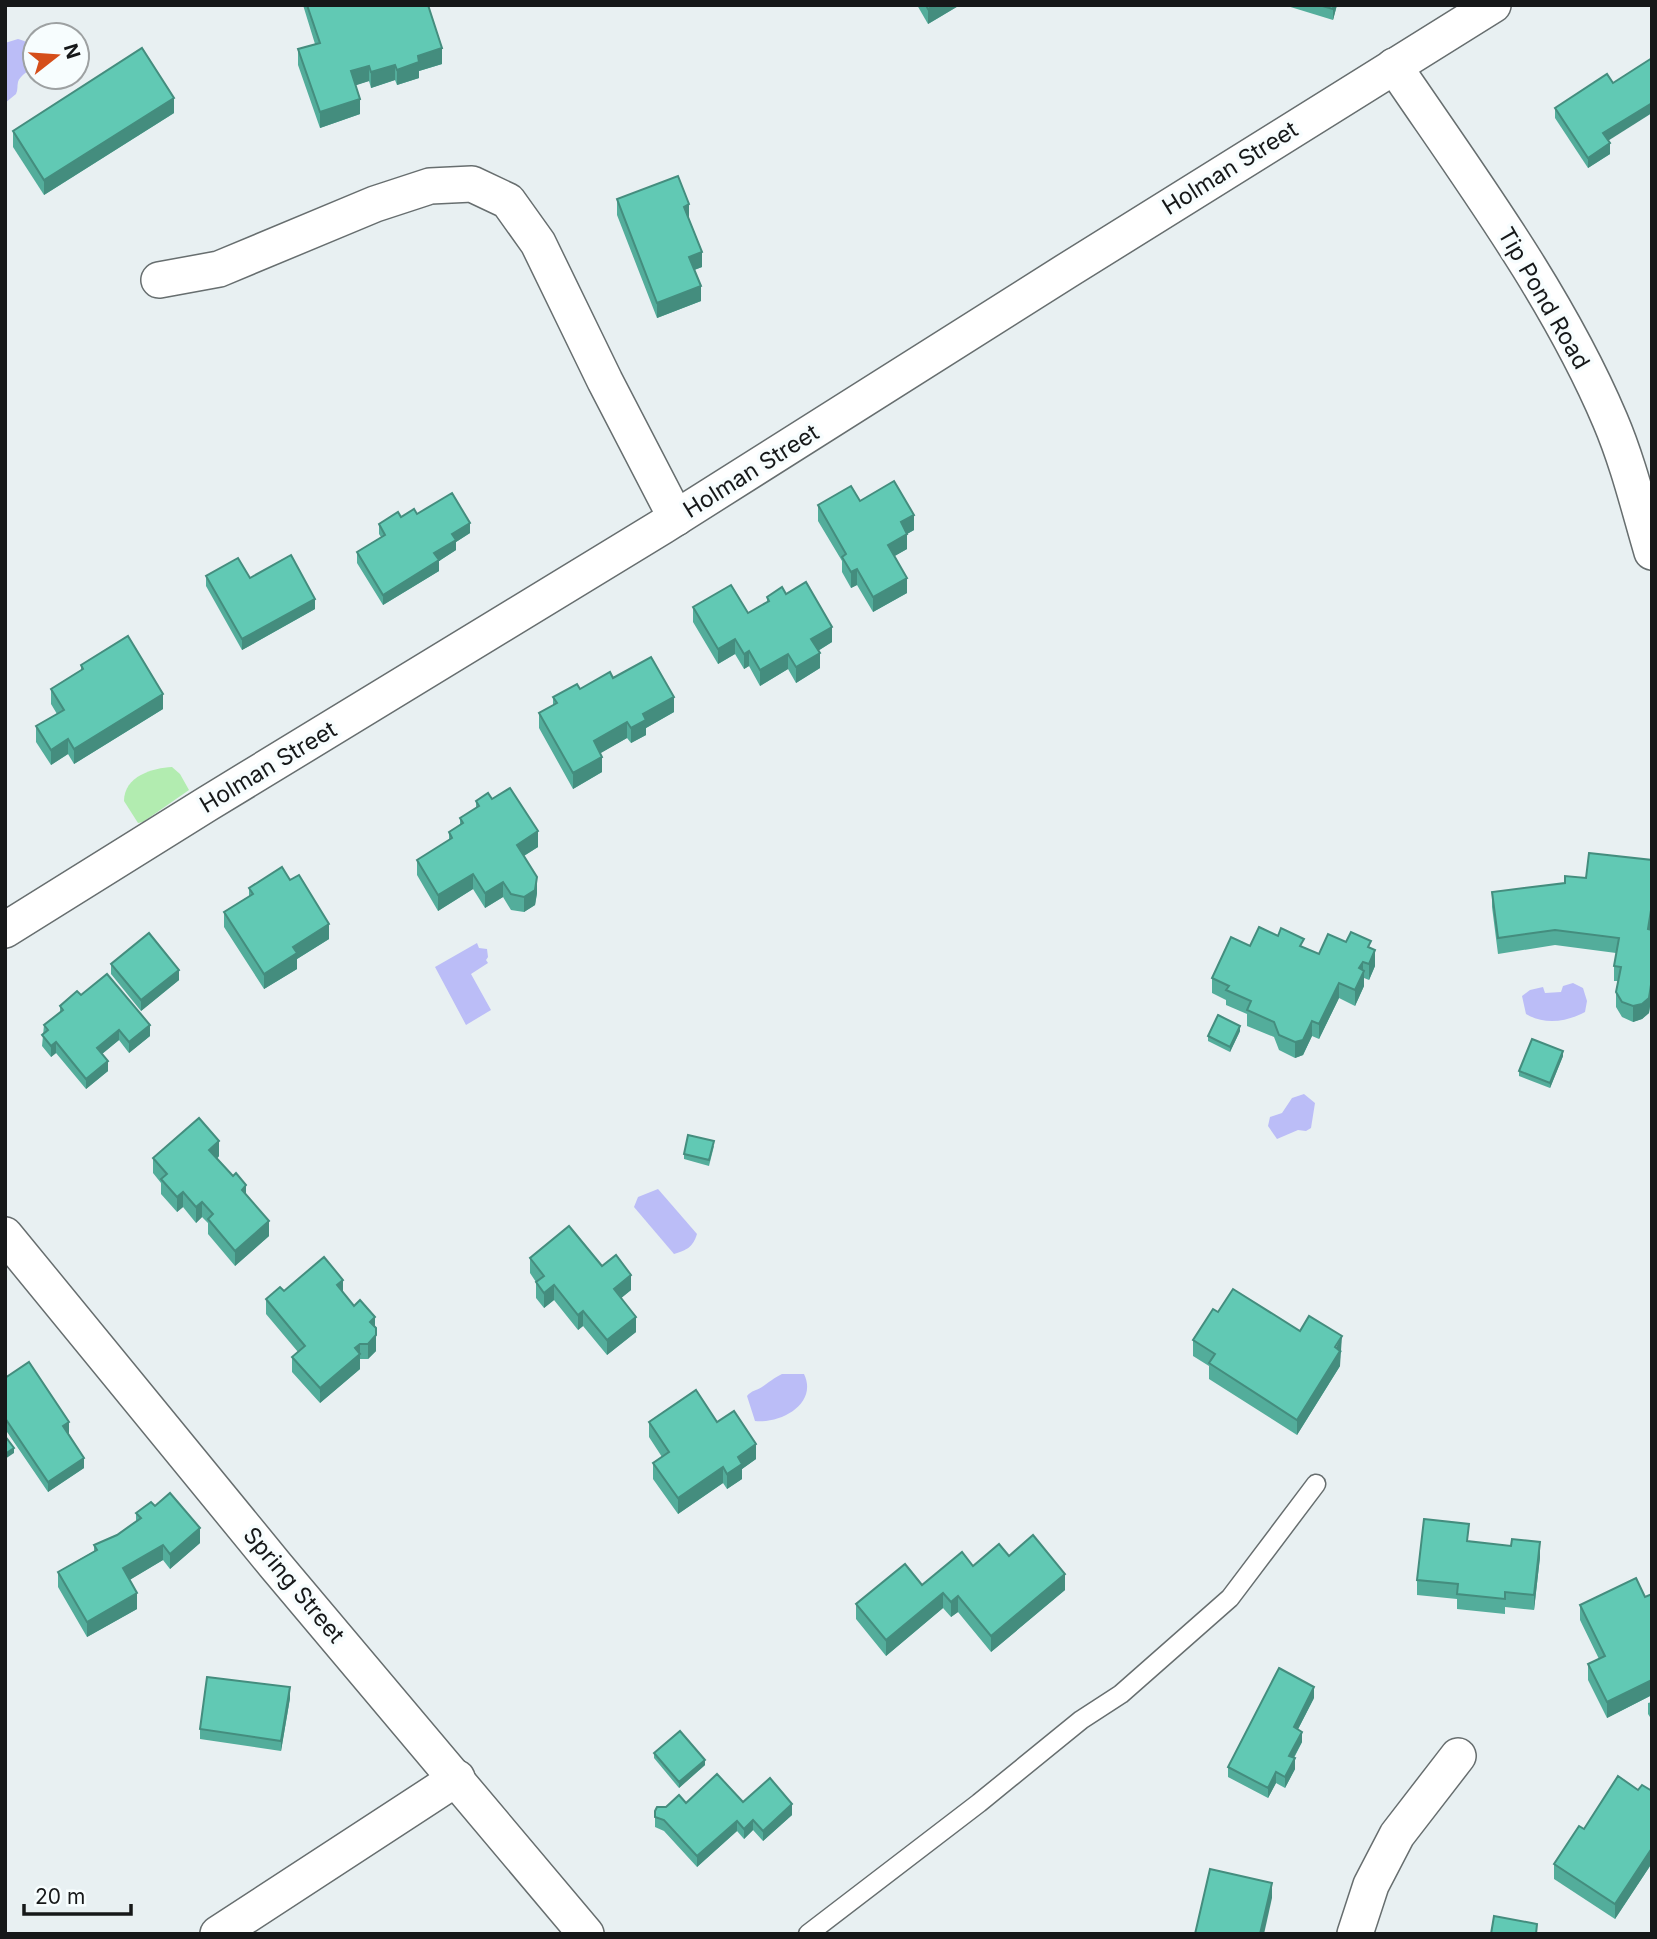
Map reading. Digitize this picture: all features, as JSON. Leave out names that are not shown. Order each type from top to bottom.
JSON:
[{"type":"street","name":"Holman Street","points":[[5,930],[676,518],[1493,5]]},
{"type":"street","name":"Tip Pond Road","points":[[1395,66],[1501,224],[1588,372],[1611,422],[1652,552]]},
{"type":"street","points":[[159,280],[219,269],[375,204],[430,186],[472,184],[508,201],[538,243],[676,518]]},
{"type":"street","name":"Spring Street","points":[[5,1235],[276,1566],[586,1934]]},
{"type":"street","points":[[1355,1934],[1371,1885],[1397,1835],[1458,1756]]},
{"type":"street","points":[[218,1934],[457,1778]]},
{"type":"lane","points":[[808,1934],[979,1803],[1081,1720],[1121,1694],[1230,1598],[1316,1484]]},
{"type":"green space","points":[[172,767],[180,774],[189,790],[138,823],[124,801],[129,785],[148,772]]},
{"type":"water","points":[[21,40],[21,77],[16,94],[5,103],[5,43]]},
{"type":"water","points":[[477,943],[479,948],[487,949],[488,963],[471,974],[491,1010],[466,1025],[435,967]]},
{"type":"water","points":[[1573,983],[1583,988],[1587,1001],[1585,1012],[1556,1021],[1540,1020],[1526,1014],[1522,996],[1530,990],[1543,987],[1545,993],[1561,992],[1563,986]]},
{"type":"water","points":[[1304,1094],[1315,1103],[1311,1128],[1277,1139],[1268,1126],[1270,1117],[1282,1113],[1292,1098]]},
{"type":"water","points":[[658,1189],[697,1234],[689,1247],[674,1254],[634,1207],[638,1197]]},
{"type":"water","points":[[782,1374],[804,1374],[807,1384],[802,1402],[786,1415],[755,1421],[747,1396]]},
{"type":"building","points":[[307,5],[428,5],[442,48],[418,56],[419,62],[397,70],[395,65],[371,72],[369,66],[351,71],[360,99],[320,112],[298,49],[320,43]]},
{"type":"building","points":[[142,48],[174,98],[44,180],[13,131],[75,91],[91,91],[91,81]]},
{"type":"building","points":[[1652,58],[1652,103],[1603,133],[1610,143],[1588,158],[1555,108],[1607,74],[1613,83]]},
{"type":"building","points":[[678,176],[689,204],[684,207],[702,252],[689,257],[701,286],[657,303],[617,199]]},
{"type":"building","points":[[894,481],[914,515],[901,522],[907,534],[888,545],[907,578],[873,597],[857,569],[851,572],[842,557],[846,554],[818,505],[851,486],[860,501]]},
{"type":"building","points":[[452,493],[470,523],[452,534],[456,540],[434,553],[439,560],[383,595],[357,552],[385,535],[379,524],[398,512],[401,517],[414,509],[417,514]]},
{"type":"building","points":[[291,555],[315,599],[242,639],[206,576],[238,558],[250,578]]},
{"type":"building","points":[[806,582],[832,627],[811,639],[820,653],[796,667],[788,654],[760,670],[749,651],[744,654],[735,639],[718,649],[693,607],[731,585],[748,613],[769,601],[767,597],[782,587],[786,594]]},
{"type":"building","points":[[128,636],[163,694],[74,749],[68,739],[51,750],[36,726],[64,710],[51,689],[83,669],[81,665]]},
{"type":"building","points":[[651,657],[674,697],[643,714],[646,720],[631,728],[627,722],[594,741],[602,757],[573,773],[539,713],[557,703],[553,697],[577,684],[580,689],[610,672],[613,678]]},
{"type":"building","points":[[510,788],[538,831],[517,845],[537,877],[535,890],[524,897],[511,894],[503,882],[485,893],[473,874],[438,895],[417,860],[452,838],[449,832],[463,823],[460,818],[479,806],[476,801],[488,793],[492,799]]},
{"type":"building","points":[[1589,853],[1652,860],[1652,904],[1648,929],[1652,930],[1652,978],[1649,998],[1642,1004],[1633,1006],[1622,1002],[1616,992],[1621,967],[1614,966],[1619,938],[1555,930],[1498,938],[1492,892],[1565,883],[1565,876],[1586,878]]},
{"type":"building","points":[[282,867],[290,880],[299,875],[329,924],[293,947],[297,953],[264,974],[224,912],[253,894],[249,888]]},
{"type":"building","points":[[1259,927],[1278,936],[1281,928],[1304,939],[1300,946],[1319,954],[1328,934],[1346,942],[1351,932],[1371,941],[1368,947],[1375,950],[1369,964],[1363,962],[1359,968],[1364,971],[1355,990],[1339,983],[1319,1024],[1312,1021],[1303,1040],[1295,1042],[1279,1035],[1274,1022],[1247,1010],[1251,1001],[1226,990],[1229,986],[1212,978],[1231,937],[1250,946]]},
{"type":"building","points":[[149,933],[179,970],[141,1000],[111,964]]},
{"type":"building","points":[[107,974],[150,1025],[129,1042],[119,1030],[97,1048],[108,1061],[86,1079],[56,1042],[51,1046],[42,1035],[48,1030],[44,1025],[63,1010],[60,1006],[77,991],[81,995]]},
{"type":"building","points":[[1218,1015],[1240,1026],[1230,1047],[1208,1036]]},
{"type":"building","points":[[1532,1039],[1563,1051],[1550,1083],[1519,1071]]},
{"type":"building","points":[[199,1118],[219,1141],[209,1150],[233,1176],[236,1173],[246,1185],[242,1190],[269,1221],[235,1251],[208,1219],[213,1214],[202,1202],[196,1207],[183,1192],[177,1197],[161,1179],[167,1174],[153,1158]]},
{"type":"building","points":[[688,1135],[714,1141],[709,1160],[684,1154]]},
{"type":"building","points":[[569,1226],[602,1266],[616,1255],[631,1275],[614,1289],[636,1317],[607,1340],[583,1311],[578,1315],[554,1285],[544,1293],[536,1282],[544,1276],[530,1258]]},
{"type":"building","points":[[324,1257],[343,1280],[337,1285],[354,1306],[360,1300],[375,1317],[370,1322],[376,1328],[376,1335],[368,1344],[360,1344],[355,1348],[360,1354],[320,1388],[292,1357],[305,1346],[266,1299],[280,1287],[284,1291]]},
{"type":"building","points":[[1233,1289],[1300,1331],[1309,1316],[1342,1336],[1335,1347],[1340,1351],[1297,1420],[1209,1363],[1215,1354],[1193,1340],[1213,1309],[1218,1312]]},
{"type":"building","points":[[29,1362],[69,1422],[63,1426],[84,1458],[48,1482],[5,1418],[5,1378]]},
{"type":"building","points":[[696,1390],[717,1422],[734,1411],[756,1444],[738,1457],[742,1464],[727,1474],[723,1467],[678,1498],[653,1463],[669,1452],[649,1422]]},
{"type":"building","points":[[5,1436],[14,1448],[5,1454]]},
{"type":"building","points":[[170,1493],[200,1528],[170,1554],[163,1545],[123,1568],[137,1593],[87,1622],[58,1572],[97,1550],[94,1545],[117,1535],[141,1518],[136,1513],[151,1502],[155,1506]]},
{"type":"building","points":[[1424,1519],[1469,1524],[1467,1541],[1511,1546],[1512,1539],[1540,1542],[1534,1595],[1505,1592],[1505,1599],[1457,1594],[1458,1584],[1417,1580]]},
{"type":"building","points":[[1033,1535],[1065,1574],[991,1636],[958,1596],[951,1602],[943,1593],[886,1640],[856,1604],[905,1564],[922,1585],[962,1552],[973,1566],[999,1544],[1009,1556]]},
{"type":"building","points":[[1636,1578],[1645,1597],[1652,1594],[1652,1680],[1607,1702],[1588,1664],[1605,1656],[1580,1605]]},
{"type":"building","points":[[1279,1668],[1314,1687],[1294,1727],[1302,1732],[1289,1756],[1295,1758],[1285,1777],[1276,1772],[1268,1788],[1228,1767]]},
{"type":"building","points":[[207,1677],[290,1687],[281,1741],[200,1729]]},
{"type":"building","points":[[680,1731],[705,1760],[679,1782],[654,1753]]},
{"type":"building","points":[[717,1774],[743,1802],[770,1778],[792,1804],[763,1831],[753,1820],[744,1829],[737,1821],[697,1856],[664,1820],[655,1817],[655,1811],[657,1807],[666,1807],[679,1795],[686,1803]]},
{"type":"building","points":[[1618,1776],[1638,1790],[1642,1785],[1652,1791],[1652,1848],[1615,1904],[1554,1864],[1579,1826],[1584,1829]]},
{"type":"building","points":[[1210,1869],[1272,1883],[1260,1934],[1195,1934]]},
{"type":"building","points":[[1494,1916],[1537,1924],[1536,1934],[1491,1934]]}]
